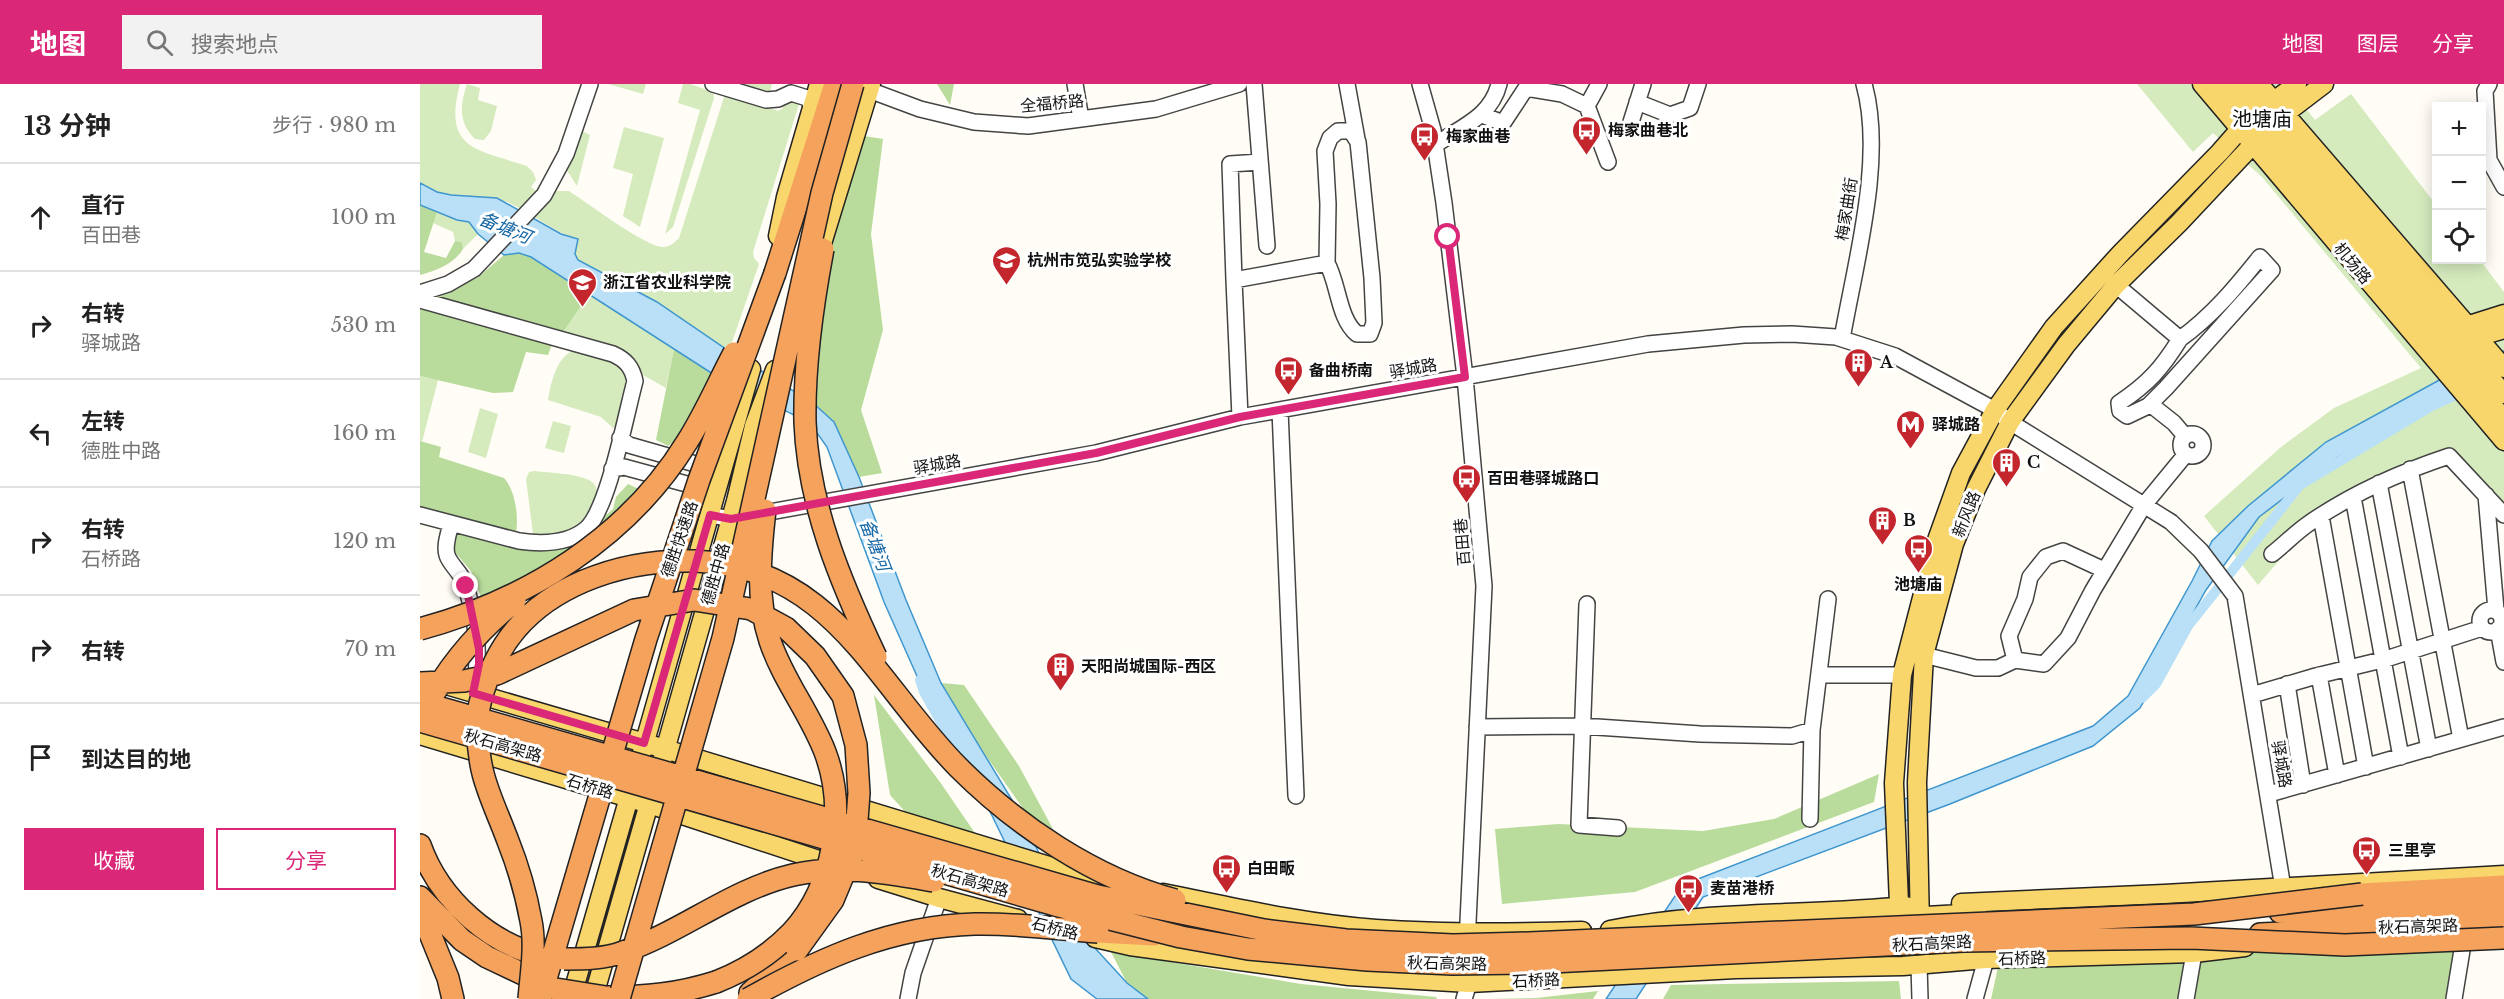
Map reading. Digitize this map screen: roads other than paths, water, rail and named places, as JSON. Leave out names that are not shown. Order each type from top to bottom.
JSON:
[{"type":"highway","name":"德胜快速路","points":[[540,999],[646,639],[699,480],[775,273],[835,84]]},
{"type":"highway","points":[[619,999],[723,638],[770,398],[822,193],[863,86]]},
{"type":"highway","points":[[863,86],[838,176],[822,255],[808,362],[805,422],[812,478],[824,532],[845,591],[887,679]]},
{"type":"highway","points":[[420,629],[448,621],[493,603],[543,578],[590,549],[646,498],[688,441],[775,273]]},
{"type":"highway","points":[[420,897],[462,940],[487,957],[556,989],[606,997],[651,997],[679,993],[732,976],[768,953],[792,932],[806,913],[823,879],[831,852],[836,806],[832,777],[825,753],[777,659],[770,640],[763,606],[760,557],[770,398]]},
{"type":"highway","points":[[528,999],[532,958],[532,924],[509,842],[484,784],[478,745],[479,705],[501,646],[528,617],[563,591],[614,571],[646,564],[681,561],[729,564],[754,570],[776,579],[814,603],[887,679],[944,752],[985,793],[1031,830],[1054,845],[1129,883],[1157,895],[1210,909],[1264,930]]},
{"type":"highway","points":[[420,734],[436,691],[463,651],[488,623],[543,578]]},
{"type":"highway","points":[[420,683],[464,681],[497,674],[634,610],[694,600],[751,609],[786,628],[815,656],[843,696],[856,745],[860,793],[855,847],[833,900],[803,941],[792,954],[742,999]]},
{"type":"highway","name":"秋石高架路","points":[[420,702],[1098,896],[1264,930],[1346,940],[1453,945],[2194,914],[2504,905]]},
{"type":"highway","name":"秋石高架路","points":[[420,720],[997,888],[1181,937],[1259,950],[1367,960],[1452,964],[1555,962],[1964,941],[2193,945],[2504,923]]},
{"type":"highway","points":[[420,845],[426,862],[440,886],[476,923],[518,946],[543,956],[564,959],[593,959],[622,953],[746,892],[769,882],[803,873],[840,870],[875,871],[951,884],[997,888]]},
{"type":"highway","points":[[2194,914],[2346,895],[2504,886]]},
{"type":"highway","points":[[420,909],[448,978],[453,999]]},
{"type":"highway","points":[[748,999],[793,974],[841,952],[872,941],[937,927],[974,924],[1010,925],[1181,937]]},
{"type":"highway","points":[[2193,945],[2346,945],[2504,938]]},
{"type":"main road","name":"德胜中路","points":[[571,999],[723,471],[743,389],[751,368],[786,197],[819,84]]},
{"type":"main road","name":"机场路","points":[[2202,84],[2262,121]]},
{"type":"main road","name":"机场路","points":[[2220,84],[2262,121],[2472,332]]},
{"type":"main road","name":"机场路","points":[[2240,84],[2262,121],[2479,368],[2504,441]]},
{"type":"main road","name":"机场路","points":[[2259,84],[2262,121]]},
{"type":"main road","name":"新风路","points":[[1911,965],[1898,912],[1896,736],[1902,675],[1937,540],[1961,473],[1995,410],[2054,327],[2121,253],[2262,121],[2297,84]]},
{"type":"main road","name":"新风路","points":[[1911,965],[1920,910],[1919,723],[1924,655],[1954,544],[1976,489],[2010,422],[2066,345],[2116,285],[2179,223],[2262,121],[2324,84]]},
{"type":"main road","points":[[2472,332],[2504,314]]},
{"type":"main road","points":[[2472,332],[2504,329]]},
{"type":"main road","points":[[2472,332],[2479,368]]},
{"type":"main road","name":"机场路","points":[[2479,368],[2492,404],[2504,418]]},
{"type":"main road","name":"德胜中路","points":[[593,999],[731,519],[754,426],[770,398]]},
{"type":"main road","points":[[420,678],[665,749],[1092,879],[1286,918],[1374,929],[1467,933],[1610,930],[1653,924],[1898,912],[2336,883],[2504,875]]},
{"type":"main road","name":"石桥路","points":[[420,734],[649,804],[939,898],[1099,939],[1130,946],[1466,991],[1618,975],[1911,965],[2193,945],[2504,930]]},
{"type":"main road","points":[[1920,910],[1986,913],[2292,907],[2504,895]]},
{"type":"street","points":[[540,192],[560,146],[581,84]]},
{"type":"street","points":[[420,293],[464,276],[540,192],[566,154],[590,84]]},
{"type":"street","points":[[713,84],[766,100],[784,90],[807,98],[813,107]]},
{"type":"street","points":[[795,84],[815,87],[819,84]]},
{"type":"street","points":[[1075,84],[1081,119]]},
{"type":"street","name":"全福桥路","points":[[863,86],[920,109],[974,122],[1028,126],[1156,109],[1239,84]]},
{"type":"street","points":[[1254,84],[1268,246]]},
{"type":"street","points":[[1347,84],[1358,142],[1372,278],[1374,323],[1370,334],[1357,334],[1348,326],[1335,278],[1328,263],[1325,151],[1330,138],[1338,131],[1351,130],[1358,142]]},
{"type":"street","name":"百田巷","points":[[1420,84],[1435,146],[1465,377],[1484,586],[1466,991]]},
{"type":"street","points":[[1435,146],[1482,115],[1496,98],[1499,84]]},
{"type":"street","points":[[1587,106],[1599,84]]},
{"type":"street","points":[[1631,122],[1643,84]]},
{"type":"street","points":[[1637,102],[1670,115],[1690,108],[1698,84]]},
{"type":"street","name":"梅家曲街","points":[[1842,339],[1869,172],[1869,106],[1863,84]]},
{"type":"street","points":[[2489,84],[2485,91],[2489,160],[2504,187]]},
{"type":"street","points":[[1482,115],[1503,123],[1526,88],[1562,94],[1587,106],[1608,162]]},
{"type":"street","points":[[1240,417],[1230,164],[1260,162]]},
{"type":"street","points":[[420,284],[457,271],[484,255]]},
{"type":"street","points":[[2260,256],[2272,270],[2203,350],[2150,404],[2127,416],[2120,411],[2118,403],[2137,392],[2162,367],[2180,339],[2203,322],[2235,288],[2260,256]]},
{"type":"street","points":[[1234,280],[1328,263]]},
{"type":"street","points":[[2116,285],[2180,339]]},
{"type":"street","points":[[420,300],[613,354],[623,358],[633,372],[635,381],[603,502],[594,520],[585,531],[545,544],[519,542],[420,515]]},
{"type":"street","name":"驿城路","points":[[710,515],[731,519],[1096,453],[1240,417],[1648,344],[1780,334],[1842,339],[1895,356],[1995,410],[2010,422],[2171,522],[2201,551],[2235,597],[2283,888],[2292,907]]},
{"type":"street","points":[[1924,655],[1977,668],[1998,668],[2015,660],[2044,664],[2068,638],[2104,570],[2144,505],[2186,454],[2181,445],[2185,436],[2174,423],[2150,404]]},
{"type":"street","points":[[1280,410],[1296,796]]},
{"type":"street","points":[[620,438],[629,445],[723,471]]},
{"type":"street","points":[[2272,554],[2321,516],[2353,497],[2410,469],[2449,456],[2504,515]]},
{"type":"street","points":[[612,469],[624,467],[717,492]]},
{"type":"street","points":[[2410,469],[2460,740]]},
{"type":"street","points":[[2379,483],[2429,749]]},
{"type":"street","points":[[2486,495],[2504,662]]},
{"type":"street","points":[[2353,497],[2401,757]]},
{"type":"street","points":[[2321,516],[2366,767]]},
{"type":"street","points":[[451,523],[447,556],[461,573],[466,586],[479,649],[479,664],[473,693]]},
{"type":"street","points":[[2015,660],[2009,636],[2022,608],[2030,577],[2046,557],[2063,551],[2104,570]]},
{"type":"street","points":[[1810,819],[1812,730],[1828,599]]},
{"type":"street","points":[[1587,604],[1578,825],[1618,828]]},
{"type":"street","points":[[2252,695],[2319,675],[2384,660],[2482,628],[2480,620],[2482,613],[2489,609],[2500,622]]},
{"type":"street","points":[[1819,675],[1902,675]]},
{"type":"street","points":[[2319,675],[2337,775]]},
{"type":"street","points":[[2287,684],[2303,785]]},
{"type":"street","points":[[1477,728],[1582,726],[1700,734],[1781,736],[1792,736],[1812,730]]},
{"type":"street","points":[[2269,794],[2504,727]]},
{"type":"street","points":[[908,999],[913,973],[939,898]]},
{"type":"street","points":[[1975,999],[1986,959],[1986,913]]},
{"type":"street","points":[[2454,999],[2465,932]]},
{"type":"street","points":[[2186,999],[2193,945]]},
{"type":"street","points":[[1911,965],[1920,999]]},
{"type":"water","points":[[420,183],[437,192],[451,195],[497,198],[561,234],[578,239],[575,254],[578,260],[657,302],[729,351],[813,403],[834,422],[859,477],[906,600],[941,683],[1021,815],[1072,923],[1127,983],[1148,999],[1097,999],[1071,979],[984,799],[924,692],[884,602],[827,447],[810,423],[716,376],[531,257],[519,253],[504,255],[478,234],[469,222],[457,220],[420,205]]},
{"type":"water","points":[[2504,351],[2504,368],[2337,458],[2259,517],[2206,590],[2140,708],[2093,746],[1950,804],[1703,897],[1636,999],[1606,999],[1675,896],[1698,879],[2093,726],[2128,696],[2212,541],[2248,506],[2326,442],[2443,378]]},
{"type":"waterway","points":[[2142,698],[2156,684],[2188,626],[2300,485],[2430,407],[2466,390]]},
{"type":"waterway","name":"备塘河","points":[[920,680],[924,692],[962,759]]},
{"type":"place","name":"梅家曲巷北","points":[[1587,156]]},
{"type":"place","name":"梅家曲巷","points":[[1425,162]]},
{"type":"place","name":"杭州市笕弘实验学校","points":[[1006,286]]},
{"type":"place","name":"浙江省农业科学院","points":[[582,308]]},
{"type":"place","name":"A","points":[[1859,388]]},
{"type":"place","name":"备曲桥南","points":[[1288,396]]},
{"type":"place","name":"驿城路","points":[[1911,450]]},
{"type":"place","name":"C","points":[[2006,488]]},
{"type":"place","name":"百田巷驿城路口","points":[[1466,504]]},
{"type":"place","name":"B","points":[[1882,546]]},
{"type":"place","name":"池塘庙","points":[[1918,574]]},
{"type":"place","name":"天阳尚城国际-西区","points":[[1060,692]]},
{"type":"place","name":"三里亭","points":[[2367,876]]},
{"type":"place","name":"白田畈","points":[[1226,894]]},
{"type":"place","name":"麦苗港桥","points":[[1689,914]]},
{"type":"district","name":"池塘庙","points":[[2262,119]]}]
